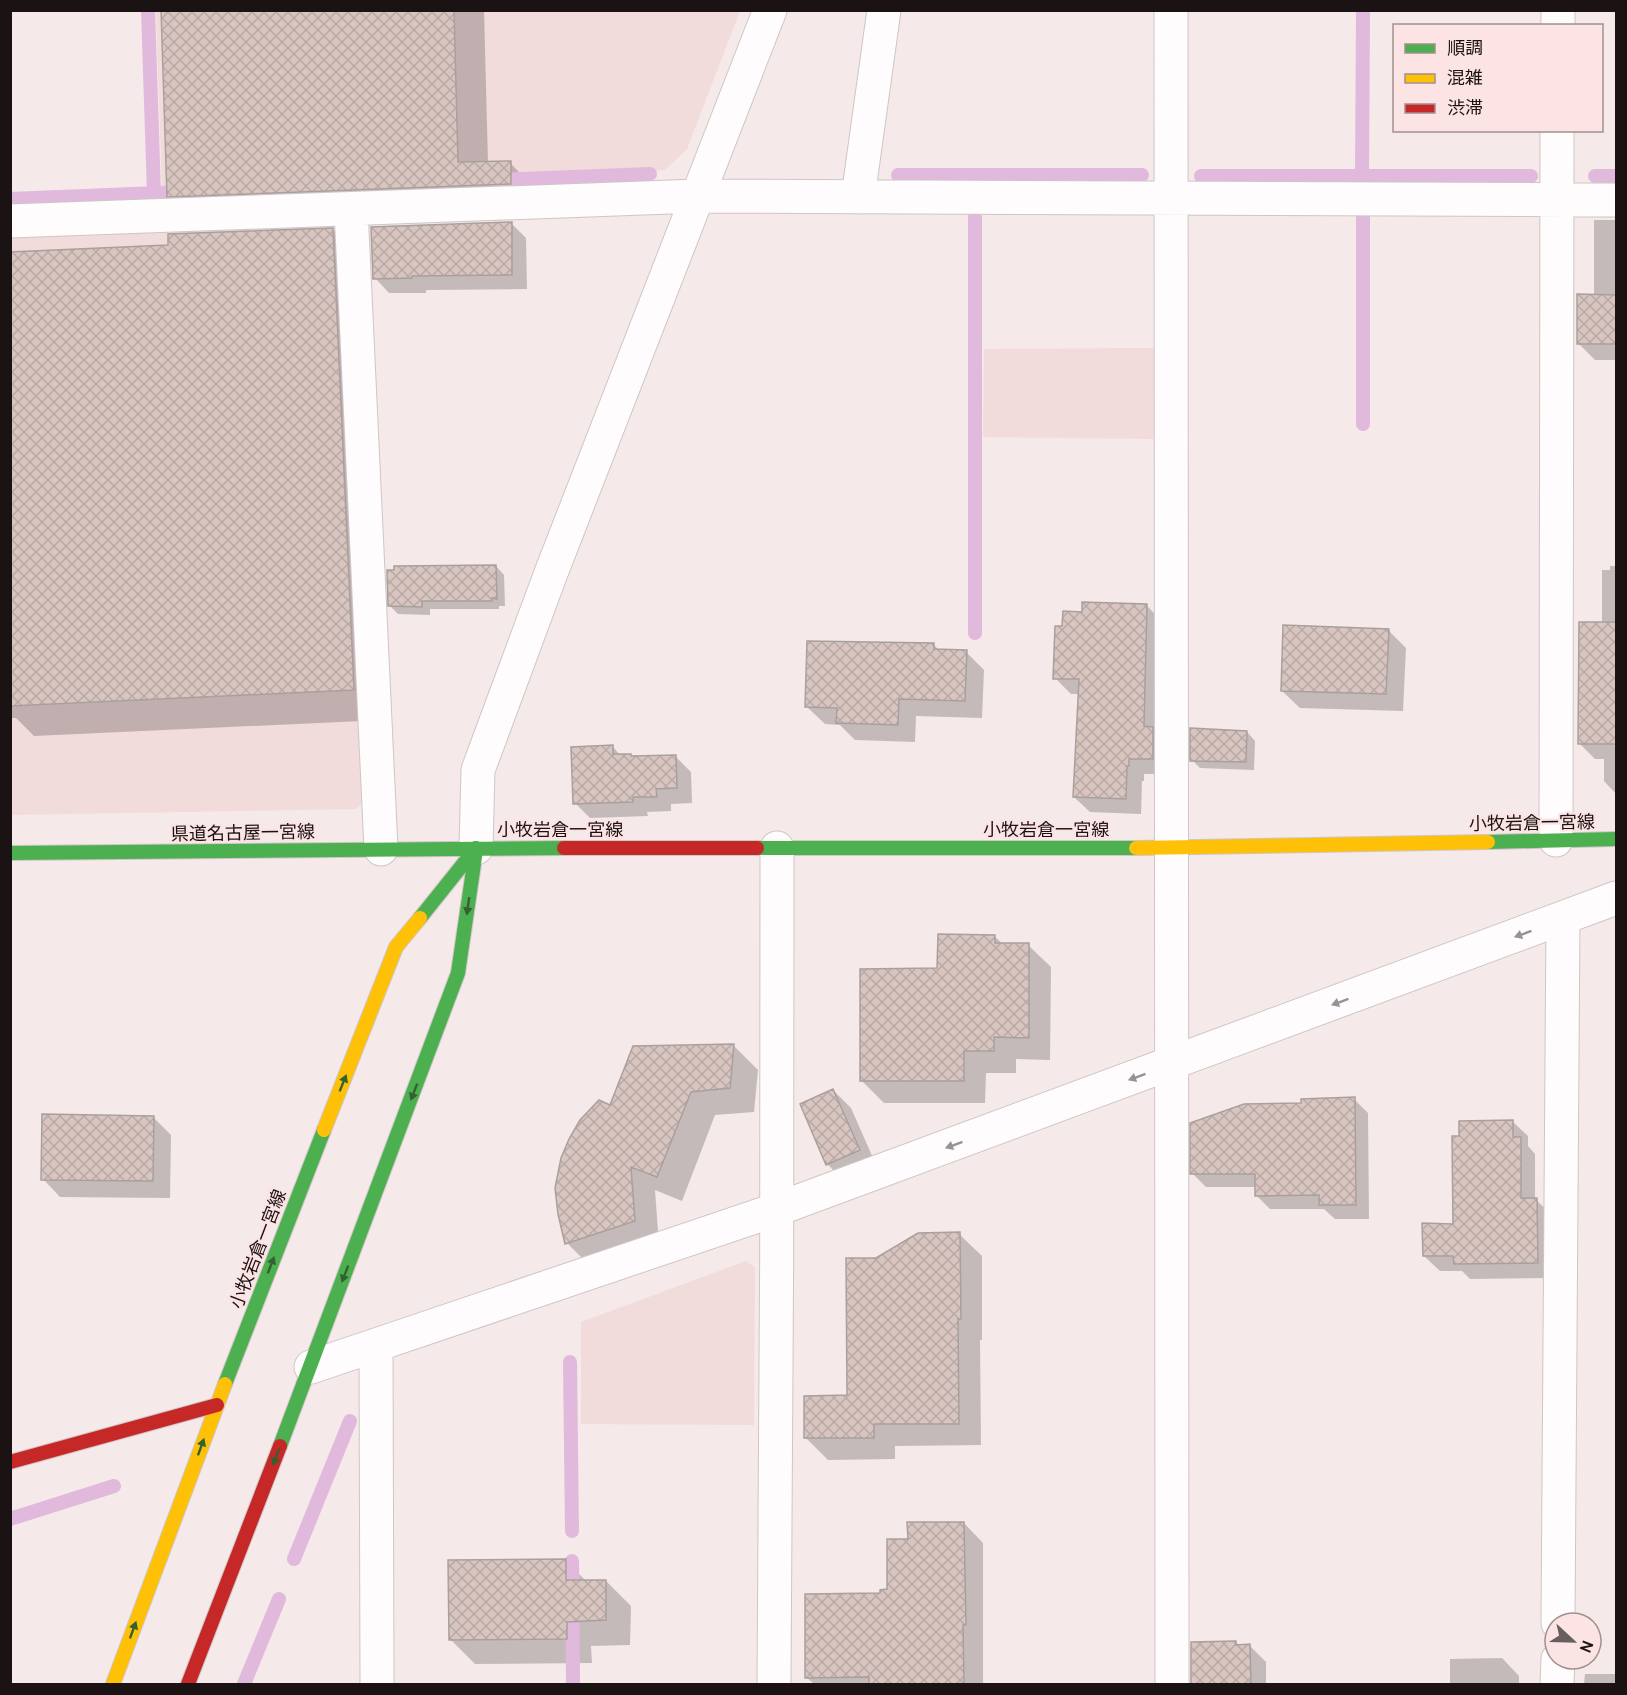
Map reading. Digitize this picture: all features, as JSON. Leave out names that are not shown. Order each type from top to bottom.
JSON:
[{"type":"main road","name":"小牧岩倉一宮線","points":[[476,848],[1170,848],[1617,839]]},
{"type":"main road","name":"小牧岩倉一宮線","points":[[188,1684],[311,1367],[458,973],[476,848]]},
{"type":"main road","name":"小牧岩倉一宮線","points":[[113,1684],[217,1404],[396,947],[476,848]]},
{"type":"main road","name":"県道名古屋一宮線","points":[[10,853],[476,848]]},
{"type":"main road","points":[[10,1462],[217,1404]]},
{"type":"street","points":[[476,848],[478,770],[551,573],[770,10]]},
{"type":"street","points":[[858,197],[884,10]]},
{"type":"street","points":[[1171,10],[1172,1684]]},
{"type":"street","points":[[1556,840],[1557,132]]},
{"type":"street","points":[[10,221],[698,196],[1617,200]]},
{"type":"street","points":[[351,209],[381,849]]},
{"type":"street","points":[[774,1684],[777,848]]},
{"type":"street","points":[[311,1367],[775,1210],[1617,898]]},
{"type":"street","points":[[1558,1611],[1563,919]]},
{"type":"street","points":[[376,1345],[377,1684]]},
{"type":"shaded area","points":[[156,11],[740,11],[687,149],[665,170],[162,191]]},
{"type":"shaded area","points":[[343,224],[370,797],[356,809],[13,815],[11,813],[10,235]]},
{"type":"shaded area","points":[[1157,348],[1157,439],[983,437],[984,349]]},
{"type":"shaded area","points":[[746,1261],[755,1267],[754,1425],[581,1424],[581,1322]]},
{"type":"building","points":[[161,10],[454,10],[458,162],[511,161],[511,184],[167,197]]},
{"type":"building","points":[[512,222],[512,275],[412,276],[412,278],[373,279],[371,227]]},
{"type":"building","points":[[333,228],[354,690],[10,706],[10,252],[168,245],[168,234]]},
{"type":"building","points":[[1577,294],[1617,295],[1617,344],[1577,344]]},
{"type":"building","points":[[496,565],[497,599],[492,598],[492,601],[422,601],[422,607],[388,606],[387,570],[394,570],[394,566]]},
{"type":"building","points":[[1082,602],[1147,604],[1144,726],[1153,727],[1153,759],[1129,759],[1126,799],[1073,797],[1079,679],[1053,679],[1055,626],[1062,626],[1063,611],[1082,612]]},
{"type":"building","points":[[1579,622],[1617,622],[1617,744],[1578,744]]},
{"type":"building","points":[[1283,625],[1389,629],[1386,694],[1281,691]]},
{"type":"building","points":[[807,641],[934,643],[934,649],[967,650],[965,701],[899,699],[898,725],[836,723],[837,708],[805,707]]},
{"type":"building","points":[[1190,728],[1247,731],[1246,762],[1190,761]]},
{"type":"building","points":[[613,745],[613,754],[676,755],[677,788],[656,789],[657,797],[633,797],[633,802],[573,804],[571,747]]},
{"type":"building","points":[[938,934],[995,935],[995,943],[1029,943],[1029,1038],[994,1037],[994,1051],[964,1051],[964,1081],[860,1081],[860,969],[937,968]]},
{"type":"building","points":[[734,1044],[730,1088],[691,1092],[657,1177],[631,1167],[635,1221],[565,1244],[555,1188],[561,1158],[580,1120],[599,1100],[610,1105],[633,1046]]},
{"type":"building","points":[[833,1089],[860,1150],[826,1165],[800,1104]]},
{"type":"building","points":[[1355,1097],[1356,1205],[1319,1205],[1319,1195],[1255,1196],[1255,1174],[1190,1174],[1190,1123],[1244,1104],[1301,1103],[1301,1099]]},
{"type":"building","points":[[42,1114],[154,1116],[153,1181],[41,1180]]},
{"type":"building","points":[[1513,1120],[1513,1137],[1521,1137],[1521,1198],[1537,1198],[1538,1263],[1454,1264],[1453,1256],[1423,1256],[1422,1223],[1453,1224],[1452,1136],[1459,1136],[1459,1121]]},
{"type":"building","points":[[960,1232],[959,1424],[874,1424],[874,1438],[804,1438],[804,1396],[847,1395],[846,1258],[876,1258],[918,1233]]},
{"type":"building","points":[[907,1522],[964,1522],[966,1625],[963,1625],[964,1684],[869,1684],[869,1677],[805,1678],[805,1594],[880,1593],[880,1590],[887,1589],[887,1539],[908,1539]]},
{"type":"building","points":[[566,1559],[566,1580],[606,1580],[606,1620],[567,1622],[567,1639],[449,1640],[448,1560]]},
{"type":"building","points":[[1236,1641],[1236,1645],[1250,1644],[1251,1684],[1191,1684],[1191,1642]]},
{"type":"waterway","points":[[148,10],[154,194]]},
{"type":"waterway","points":[[1362,175],[1363,10]]},
{"type":"waterway","points":[[493,180],[650,174]]},
{"type":"waterway","points":[[898,175],[1142,175]]},
{"type":"waterway","points":[[1201,176],[1531,176]]},
{"type":"waterway","points":[[1595,176],[1616,176]]},
{"type":"waterway","points":[[10,199],[183,192]]},
{"type":"waterway","points":[[1363,215],[1363,424]]},
{"type":"waterway","points":[[975,217],[975,633]]},
{"type":"waterway","points":[[570,1362],[572,1531]]},
{"type":"waterway","points":[[294,1559],[350,1421]]},
{"type":"waterway","points":[[10,1519],[114,1486]]},
{"type":"waterway","points":[[572,1561],[573,1684]]},
{"type":"waterway","points":[[244,1684],[279,1599]]},
{"type":"traffic: fast","points":[[1488,842],[1616,839]]},
{"type":"traffic: fast","points":[[420,918],[476,848]]},
{"type":"traffic: fast","points":[[10,853],[564,848]]},
{"type":"traffic: fast","points":[[757,848],[1136,848]]},
{"type":"traffic: fast","points":[[280,1446],[458,973],[476,850]]},
{"type":"traffic: fast","points":[[225,1384],[324,1130]]},
{"type":"traffic: slow","points":[[1136,848],[1488,842]]},
{"type":"traffic: slow","points":[[324,1130],[396,947],[420,918]]},
{"type":"traffic: slow","points":[[113,1684],[225,1384]]},
{"type":"traffic: jam","points":[[564,848],[757,848]]},
{"type":"traffic: jam","points":[[10,1462],[217,1405]]},
{"type":"traffic: jam","points":[[188,1684],[280,1446]]}]
